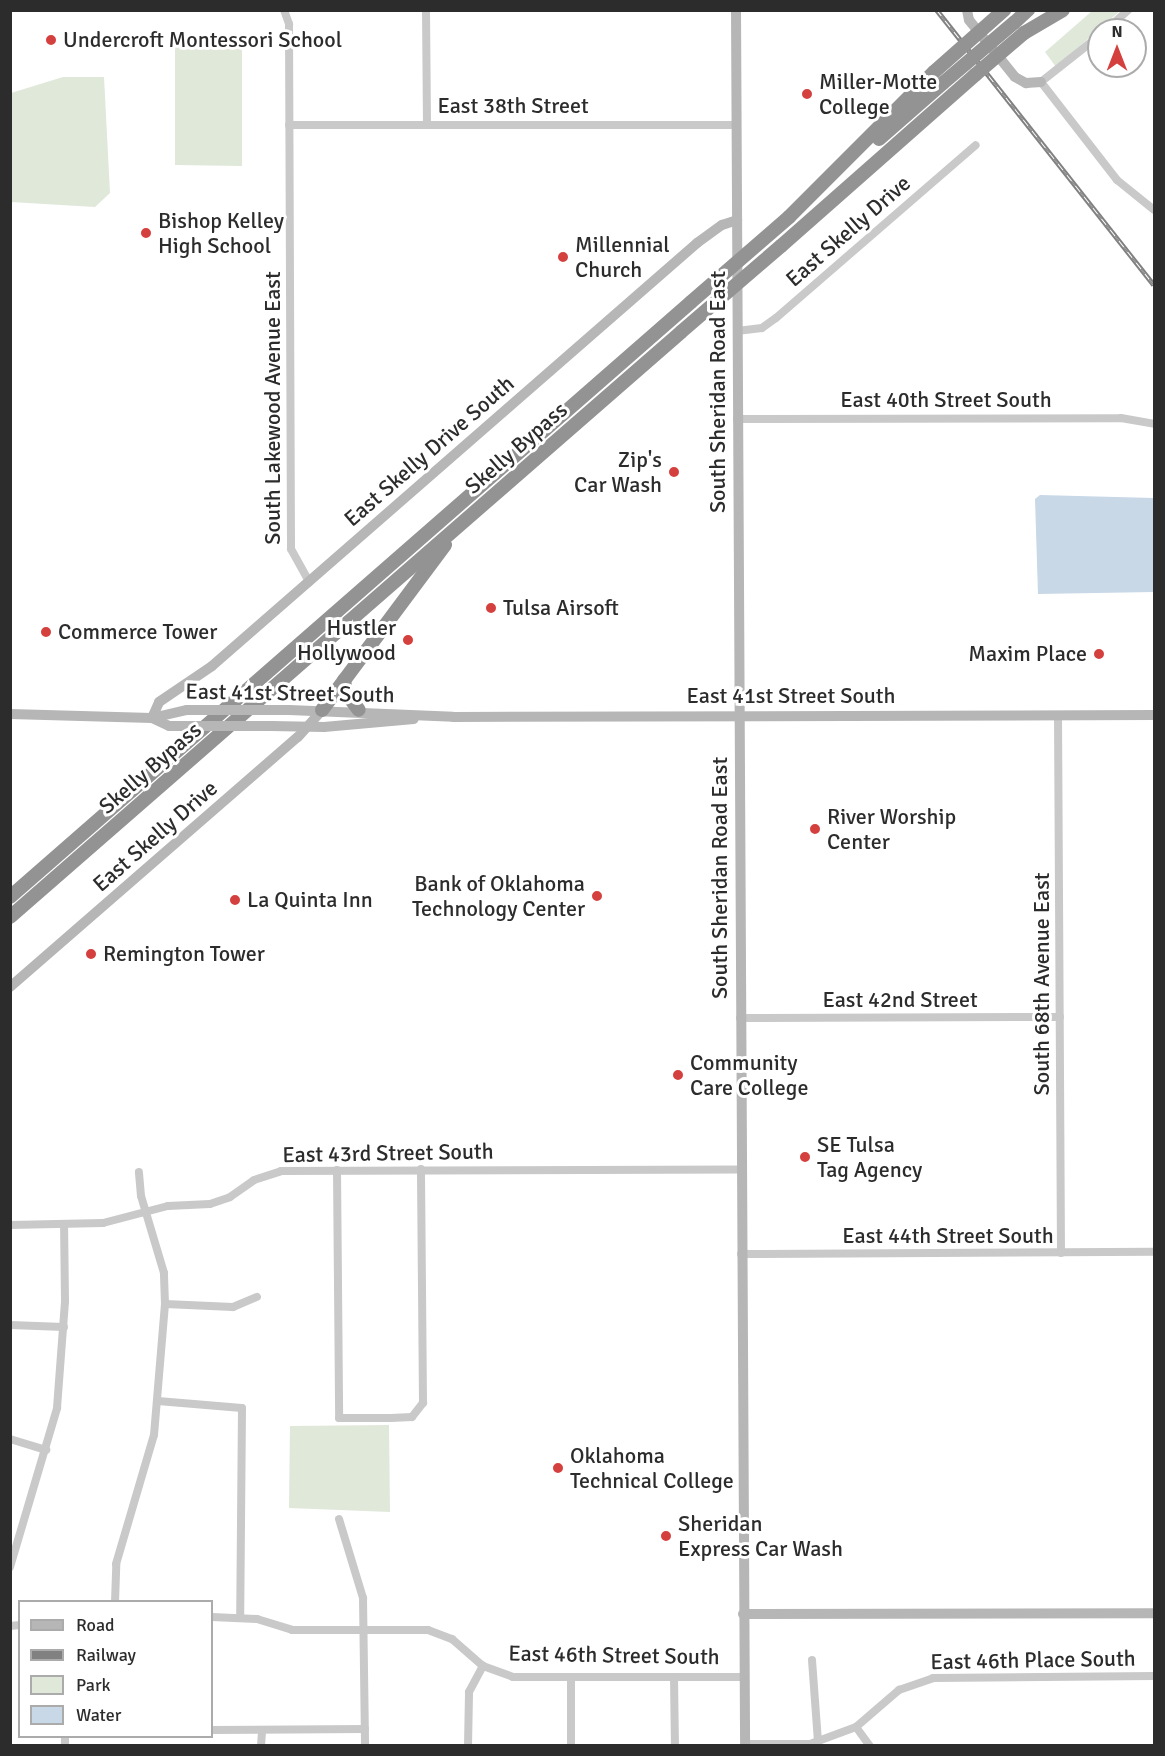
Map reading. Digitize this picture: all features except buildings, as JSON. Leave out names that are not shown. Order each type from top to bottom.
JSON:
[{"type":"highway","points":[[938,77],[1004,10]]},
{"type":"highway","name":"Skelly Bypass","points":[[10,917],[953,95],[1020,27],[1028,10]]},
{"type":"highway","name":"Skelly Bypass","points":[[10,897],[789,218],[938,77],[1050,10]]},
{"type":"highway","points":[[1020,27],[1063,10]]},
{"type":"highway","points":[[322,710],[459,526]]},
{"type":"highway","points":[[344,680],[346,693],[359,710]]},
{"type":"main road","name":"South Sheridan Road East","points":[[736,10],[745,1745]]},
{"type":"main road","points":[[967,10],[969,20],[1015,77],[1026,83],[1041,82]]},
{"type":"main road","name":"East Skelly Drive South","points":[[152,718],[159,702],[212,666],[698,243],[714,230],[737,220]]},
{"type":"main road","name":"East 41st Street South","points":[[14,717],[152,718],[187,710],[359,710],[427,717]]},
{"type":"main road","name":"East Skelly Drive","points":[[10,987],[322,710]]},
{"type":"main road","name":"East 41st Street South","points":[[152,718],[169,726],[306,726],[427,717],[1155,715]]},
{"type":"main road","points":[[743,1614],[1155,1613]]},
{"type":"street","points":[[426,10],[427,124]]},
{"type":"street","name":"South Lakewood Avenue East","points":[[285,11],[289,24],[291,549],[309,582]]},
{"type":"street","points":[[1087,46],[1041,82],[1117,180],[1155,210]]},
{"type":"street","name":"East 38th Street","points":[[289,125],[736,125]]},
{"type":"street","name":"East Skelly Drive","points":[[737,331],[762,328],[776,318],[976,145]]},
{"type":"street","name":"East 40th Street South","points":[[737,419],[1121,418],[1155,424]]},
{"type":"street","name":"South 68th Avenue East","points":[[1058,716],[1060,1253]]},
{"type":"street","name":"East 42nd Street","points":[[740,1018],[1060,1017]]},
{"type":"street","points":[[337,1170],[339,1418],[412,1417],[423,1403],[421,1169]]},
{"type":"street","name":"East 43rd Street South","points":[[10,1225],[102,1223],[146,1211],[220,1202],[272,1172],[421,1169],[741,1169]]},
{"type":"street","points":[[115,1600],[116,1564],[154,1435],[165,1304],[164,1273],[146,1211],[139,1172]]},
{"type":"street","points":[[10,1567],[57,1408],[64,1328],[64,1224]]},
{"type":"street","name":"East 44th Street South","points":[[741,1254],[1155,1252]]},
{"type":"street","points":[[165,1304],[233,1307],[257,1297]]},
{"type":"street","points":[[10,1325],[64,1328]]},
{"type":"street","points":[[158,1401],[242,1408],[240,1617]]},
{"type":"street","points":[[10,1439],[46,1450]]},
{"type":"street","points":[[339,1519],[362,1591],[365,1746]]},
{"type":"street","name":"East 46th Street South","points":[[213,1617],[240,1617],[292,1630],[418,1629],[441,1634],[483,1666],[507,1676],[744,1677]]},
{"type":"street","points":[[812,1660],[818,1742]]},
{"type":"street","points":[[468,1746],[469,1692],[483,1666]]},
{"type":"street","name":"East 46th Place South","points":[[856,1727],[890,1696],[933,1678],[1155,1676]]},
{"type":"street","points":[[571,1677],[571,1746]]},
{"type":"street","points":[[674,1677],[675,1746]]},
{"type":"street","points":[[745,1745],[818,1742],[856,1727],[870,1746]]},
{"type":"street","points":[[213,1730],[365,1729]]},
{"type":"street","points":[[261,1746],[262,1730]]},
{"type":"green space","points":[[1092,11],[1120,11],[1112,18],[1087,18],[1087,40],[1056,67],[1045,52]]},
{"type":"green space","points":[[175,42],[242,42],[242,166],[175,165]]},
{"type":"green space","points":[[63,77],[104,77],[110,193],[95,207],[11,202],[11,93]]},
{"type":"green space","points":[[389,1425],[390,1512],[289,1508],[290,1426]]},
{"type":"water","points":[[1040,495],[1154,498],[1154,592],[1038,594],[1035,499]]},
{"type":"railway","points":[[937,10],[1154,285]]},
{"type":"place","name":"Undercroft Montessori School","points":[[51,40]]},
{"type":"place","name":"Miller-Motte College","points":[[807,94]]},
{"type":"place","name":"Bishop Kelley High School","points":[[146,233]]},
{"type":"place","name":"Millennial Church","points":[[563,257]]},
{"type":"place","name":"Zip's Car Wash","points":[[674,472]]},
{"type":"place","name":"Tulsa Airsoft","points":[[491,608]]},
{"type":"place","name":"Commerce Tower","points":[[46,632]]},
{"type":"place","name":"Hustler Hollywood","points":[[408,640]]},
{"type":"place","name":"Maxim Place","points":[[1099,654]]},
{"type":"place","name":"River Worship Center","points":[[815,829]]},
{"type":"place","name":"Bank of Oklahoma Technology Center","points":[[597,896]]},
{"type":"place","name":"La Quinta Inn","points":[[235,900]]},
{"type":"place","name":"Remington Tower","points":[[91,954]]},
{"type":"place","name":"Community Care College","points":[[678,1075]]},
{"type":"place","name":"SE Tulsa Tag Agency","points":[[805,1157]]},
{"type":"place","name":"Oklahoma Technical College","points":[[558,1468]]},
{"type":"place","name":"Sheridan Express Car Wash","points":[[666,1536]]}]
